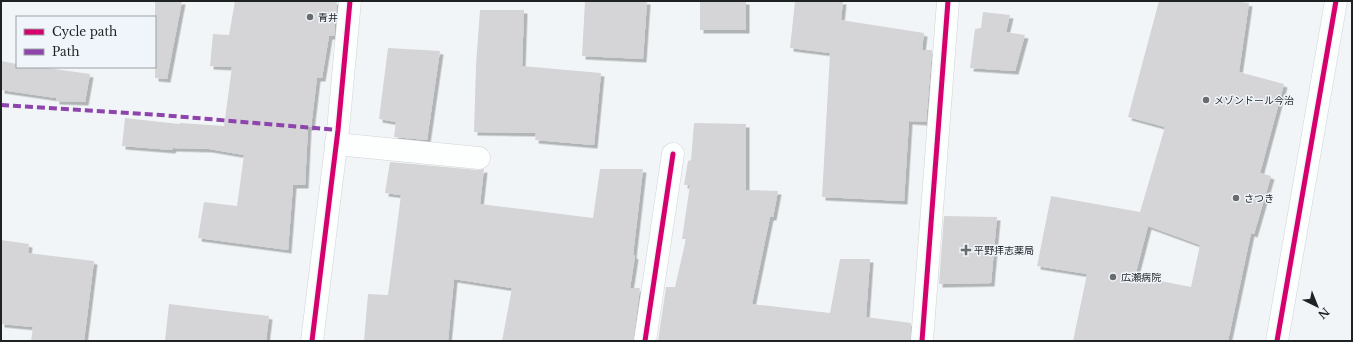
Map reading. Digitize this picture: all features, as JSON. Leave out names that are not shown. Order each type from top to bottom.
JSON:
[{"type":"street","points":[[312,341],[336,144],[350,1]]},
{"type":"street","points":[[922,341],[948,1]]},
{"type":"street","points":[[1277,341],[1336,1]]},
{"type":"street","points":[[336,144],[479,158]]},
{"type":"street","points":[[645,341],[673,154]]},
{"type":"building","points":[[155,1],[182,1],[167,79],[155,78]]},
{"type":"building","points":[[235,1],[337,1],[334,36],[329,36],[322,78],[317,78],[311,127],[308,127],[305,185],[293,185],[288,250],[198,238],[204,202],[237,206],[244,155],[209,149],[173,148],[172,150],[122,146],[125,118],[179,124],[224,126],[232,67],[210,66],[213,34],[229,35]]},
{"type":"building","points":[[585,1],[647,1],[643,59],[582,56]]},
{"type":"building","points":[[700,1],[746,1],[746,30],[700,30]]},
{"type":"building","points":[[795,1],[843,1],[841,20],[924,33],[922,50],[932,50],[926,122],[909,121],[904,201],[822,197],[830,53],[790,48]]},
{"type":"building","points":[[1159,1],[1234,1],[1249,3],[1239,72],[1284,84],[1260,173],[1271,176],[1254,234],[1251,233],[1228,341],[1073,341],[1087,274],[1037,266],[1051,196],[1140,212],[1165,127],[1128,117]],"holes":[[[1148,226],[1200,245],[1191,287],[1135,276]]]},
{"type":"building","points":[[480,10],[524,10],[522,66],[601,73],[594,145],[535,140],[536,133],[474,132],[476,65]]},
{"type":"building","points":[[983,12],[1010,15],[1006,32],[1025,35],[1015,71],[970,68],[975,29],[981,28]]},
{"type":"building","points":[[388,48],[440,51],[427,140],[394,137],[396,122],[379,119]]},
{"type":"building","points":[[1,61],[16,64],[16,68],[48,68],[90,74],[85,102],[56,101],[56,98],[1,90]]},
{"type":"building","points":[[694,123],[746,124],[746,190],[778,191],[773,217],[770,217],[752,304],[830,313],[840,259],[870,259],[866,317],[911,323],[910,341],[658,341],[666,287],[675,287],[686,239],[682,239],[690,185],[684,185],[688,161],[691,160]]},
{"type":"building","points":[[390,162],[478,170],[484,169],[480,204],[593,218],[600,169],[643,169],[633,255],[635,256],[630,288],[640,288],[633,341],[502,341],[512,288],[454,279],[448,341],[364,341],[368,294],[388,295],[401,195],[385,193]]},
{"type":"building","name":"平野拝志薬局","points":[[944,216],[997,217],[991,283],[939,284]]},
{"type":"building","points":[[1,240],[29,244],[28,253],[94,261],[84,341],[31,341],[33,327],[1,324]]},
{"type":"building","points":[[169,304],[269,316],[266,341],[165,341]]},
{"type":"marked path","points":[[1,105],[161,115],[338,130]]},
{"type":"cycle path","points":[[312,341],[338,130],[350,1]]},
{"type":"cycle path","points":[[922,341],[948,1]]},
{"type":"cycle path","points":[[1277,341],[1336,1]]},
{"type":"cycle path","points":[[645,341],[673,154]]},
{"type":"place","name":"青井","points":[[310,17]]},
{"type":"place","name":"メゾンドール今治","points":[[1206,100]]},
{"type":"place","name":"さつき","points":[[1236,198]]},
{"type":"place","name":"平野拝志薬局","points":[[966,250]]},
{"type":"place","name":"広瀬病院","points":[[1113,277]]}]
